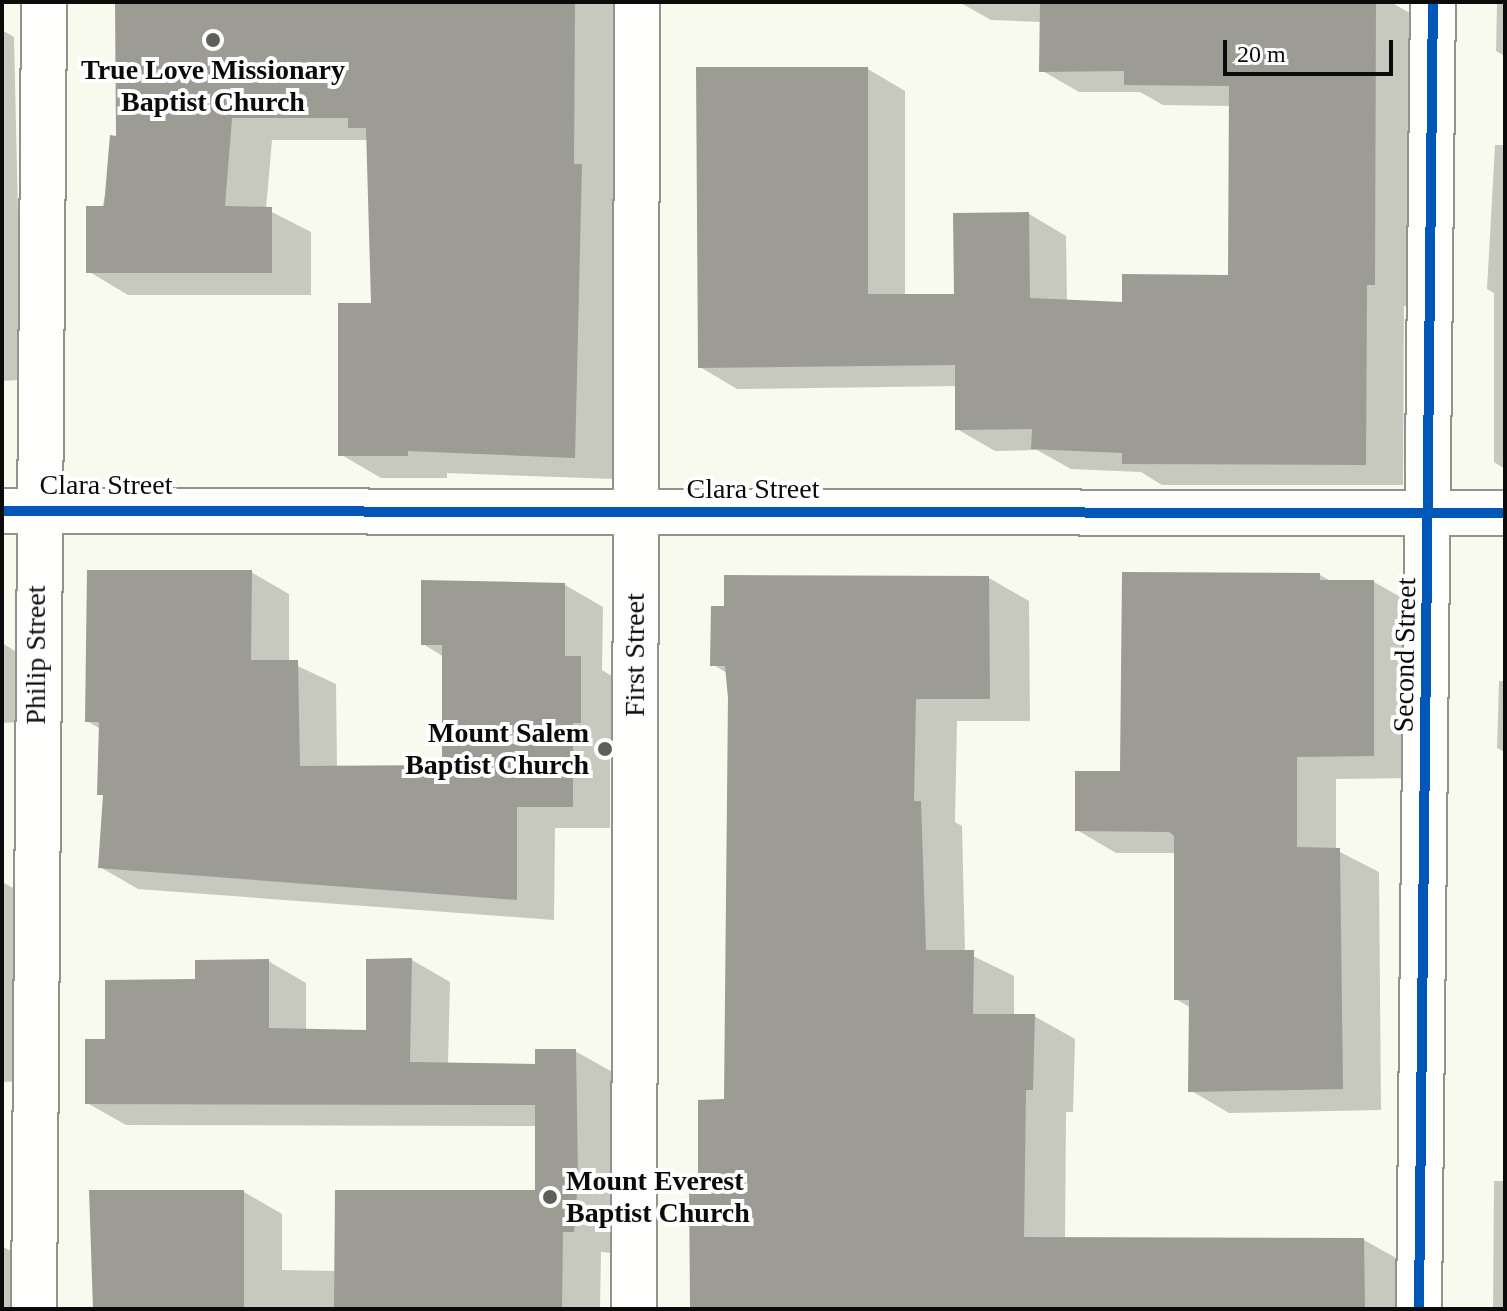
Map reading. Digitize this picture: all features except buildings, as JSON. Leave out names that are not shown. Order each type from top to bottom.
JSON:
[{"type":"street","name":"Philip Street","points":[[34,1309],[19,509],[44,2]]},
{"type":"street","name":"First Street","points":[[634,1309],[637,2]]},
{"type":"street","name":"Second Street","points":[[1419,1309],[1431,513],[1433,2]]},
{"type":"street","name":"Clara Street","points":[[19,509],[1505,513]]},
{"type":"cycle path","points":[[1419,1309],[1433,2]]},
{"type":"cycle path","points":[[2,511],[1505,513]]},
{"type":"place","name":"True Love Missionary Baptist Church","points":[[213,40]]},
{"type":"place","name":"Mount Salem Baptist Church","points":[[605,749]]},
{"type":"place","name":"Mount Everest Baptist Church","points":[[550,1197]]}]
